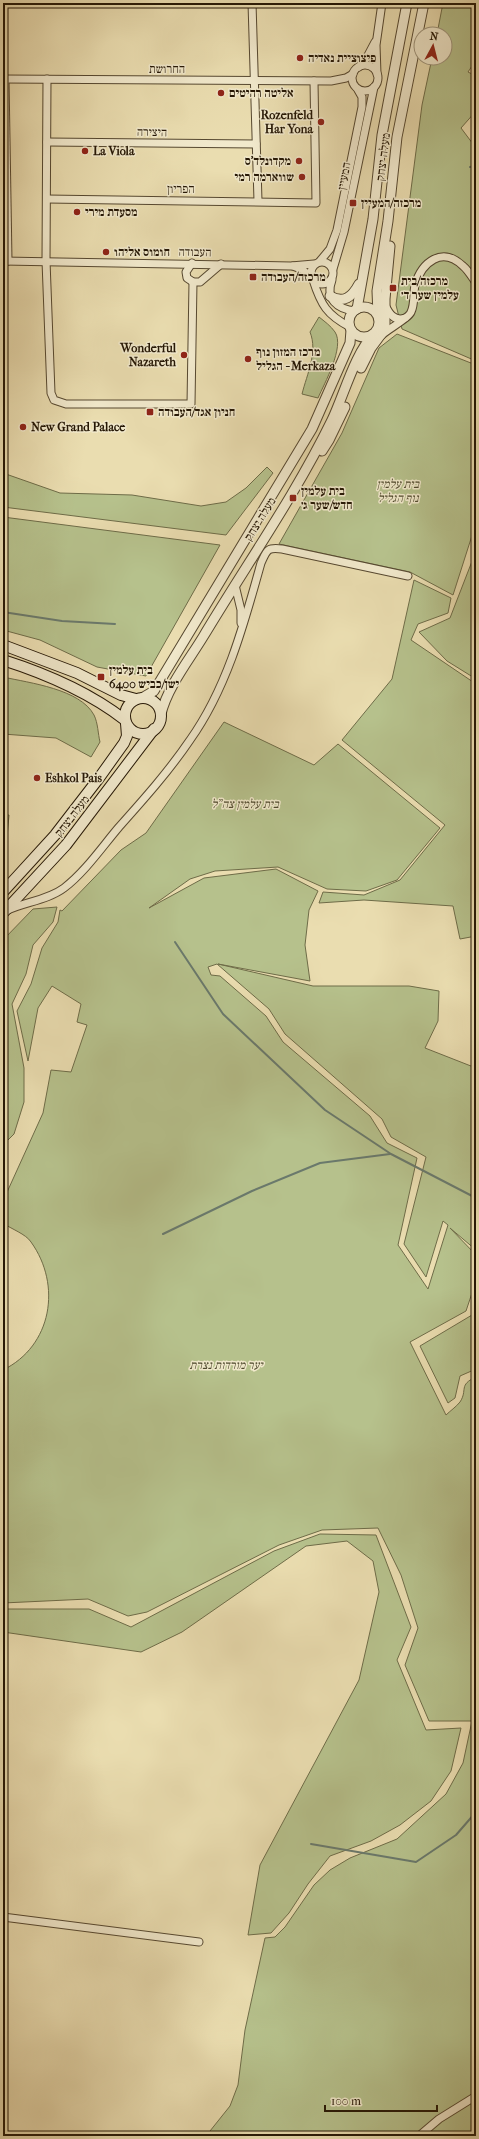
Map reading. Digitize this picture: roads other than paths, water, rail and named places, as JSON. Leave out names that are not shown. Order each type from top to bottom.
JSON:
[{"type":"main road","points":[[3,644],[78,673],[121,695],[148,698],[156,704],[161,714],[158,725],[150,732],[139,733],[130,728],[126,722],[100,702],[71,687],[3,660]]},
{"type":"main road","points":[[126,722],[126,710],[132,701],[139,698]]},
{"type":"main road","name":"מעלה יצחק","points":[[3,892],[55,835],[99,778],[124,743],[127,736],[126,722]]},
{"type":"main road","name":"מעלה יצחק","points":[[4,912],[66,845],[154,729]]},
{"type":"street","points":[[252,3],[258,201]]},
{"type":"street","points":[[377,34],[371,52],[353,74],[352,78],[356,88],[369,90],[377,83],[377,34],[382,3]]},
{"type":"street","name":"מעלה יצחק","points":[[356,310],[373,219],[382,135],[408,3]]},
{"type":"street","name":"מעלה יצחק","points":[[378,315],[377,291],[388,221],[397,137],[424,3]]},
{"type":"street","points":[[359,67],[367,66],[377,74]]},
{"type":"street","name":"החרושת","points":[[4,79],[331,81],[346,78],[353,74]]},
{"type":"street","points":[[4,79],[5,261]]},
{"type":"street","points":[[47,79],[46,261],[51,393],[57,402],[66,404],[191,404],[193,282]]},
{"type":"street","name":"הפריון","points":[[46,199],[316,203],[314,81]]},
{"type":"street","name":"החרושת","points":[[331,81],[356,88]]},
{"type":"street","name":"המעיין","points":[[333,269],[344,232],[374,86]]},
{"type":"street","name":"המעיין","points":[[317,263],[330,249],[337,230],[362,107],[362,97],[356,88]]},
{"type":"street","name":"היצירה","points":[[47,142],[256,144]]},
{"type":"street","points":[[378,334],[386,320],[385,305],[393,214],[392,183]]},
{"type":"street","points":[[378,334],[378,315],[368,308],[356,310],[338,306],[330,296],[329,287],[333,269],[329,263],[317,263],[311,271],[318,295],[326,310],[333,317],[350,328],[359,337],[378,334],[405,318],[412,312],[418,276],[424,266],[432,260],[442,256],[453,259],[464,266],[476,283]]},
{"type":"street","name":"העבודה","points":[[5,261],[192,263],[291,266],[317,263]]},
{"type":"street","points":[[192,263],[186,272],[187,278],[193,282],[200,282],[221,264]]},
{"type":"street","name":"העבודה","points":[[291,266],[303,270],[313,279]]},
{"type":"street","points":[[330,296],[341,300],[350,297],[363,278]]},
{"type":"street","points":[[313,279],[324,284],[332,279]]},
{"type":"street","points":[[385,305],[391,315],[396,319],[405,318]]},
{"type":"street","points":[[350,328],[350,317],[356,310]]},
{"type":"street","name":"מעלה יצחק","points":[[139,698],[154,691],[297,456],[335,378],[350,343],[350,328]]},
{"type":"street","name":"מעלה יצחק","points":[[161,714],[167,698],[302,474],[332,419],[363,348],[378,334]]},
{"type":"street","points":[[4,912],[22,903],[63,889],[127,818],[191,740],[218,689],[242,629],[261,563],[266,551],[272,548],[408,576]]},
{"type":"street","points":[[235,585],[241,610],[242,629]]},
{"type":"street","points":[[3,1917],[199,1942]]},
{"type":"street","points":[[419,2136],[440,2119],[476,2096]]},
{"type":"waterway","points":[[470,167],[476,166]]},
{"type":"waterway","points":[[3,612],[62,621],[115,624]]},
{"type":"waterway","points":[[175,942],[223,1014],[325,1110],[391,1154],[476,1198]]},
{"type":"waterway","points":[[163,1234],[252,1191],[320,1163],[390,1154]]},
{"type":"waterway","points":[[311,1844],[416,1862],[456,1835],[476,1812]]},
{"type":"place","name":"פיצוציית נאדיה","points":[[300,58]]},
{"type":"place","name":"אליטה רהיטים","points":[[221,93]]},
{"type":"place","name":"Rozenfeld Har Yona","points":[[321,122]]},
{"type":"place","name":"La Viola","points":[[85,151]]},
{"type":"place","name":"מקדונלד'ס","points":[[299,161]]},
{"type":"place","name":"שווארמה רמי","points":[[302,177]]},
{"type":"place","name":"מרכזה/המעיין","points":[[353,203]]},
{"type":"place","name":"מסעדת מירי","points":[[77,212]]},
{"type":"place","name":"חומוס אליהו","points":[[106,252]]},
{"type":"place","name":"מרכזה/העבודה","points":[[253,277]]},
{"type":"place","name":"מרכזה/בית עלמין שער ד׳","points":[[393,288]]},
{"type":"place","name":"Wonderful Nazareth","points":[[184,355]]},
{"type":"place","name":"מרכז המזון נוף הגליל - Merkaza","points":[[248,359]]},
{"type":"place","name":"חניון אגד/העבודה","points":[[150,412]]},
{"type":"place","name":"New Grand Palace","points":[[23,427]]},
{"type":"place","name":"בית עלמין חדש/שער ג׳","points":[[293,498]]},
{"type":"place","name":"בית עלמין ישן/כביש 6400","points":[[101,677]]},
{"type":"place","name":"Eshkol Pais","points":[[37,778]]},
{"type":"park label","name":"בית עלמין נוף הגליל","points":[[398,491]]},
{"type":"park label","name":"בית עלמין צה\"ל","points":[[245,804]]},
{"type":"park label","name":"יער מורדות נצרת","points":[[226,1365]]}]
